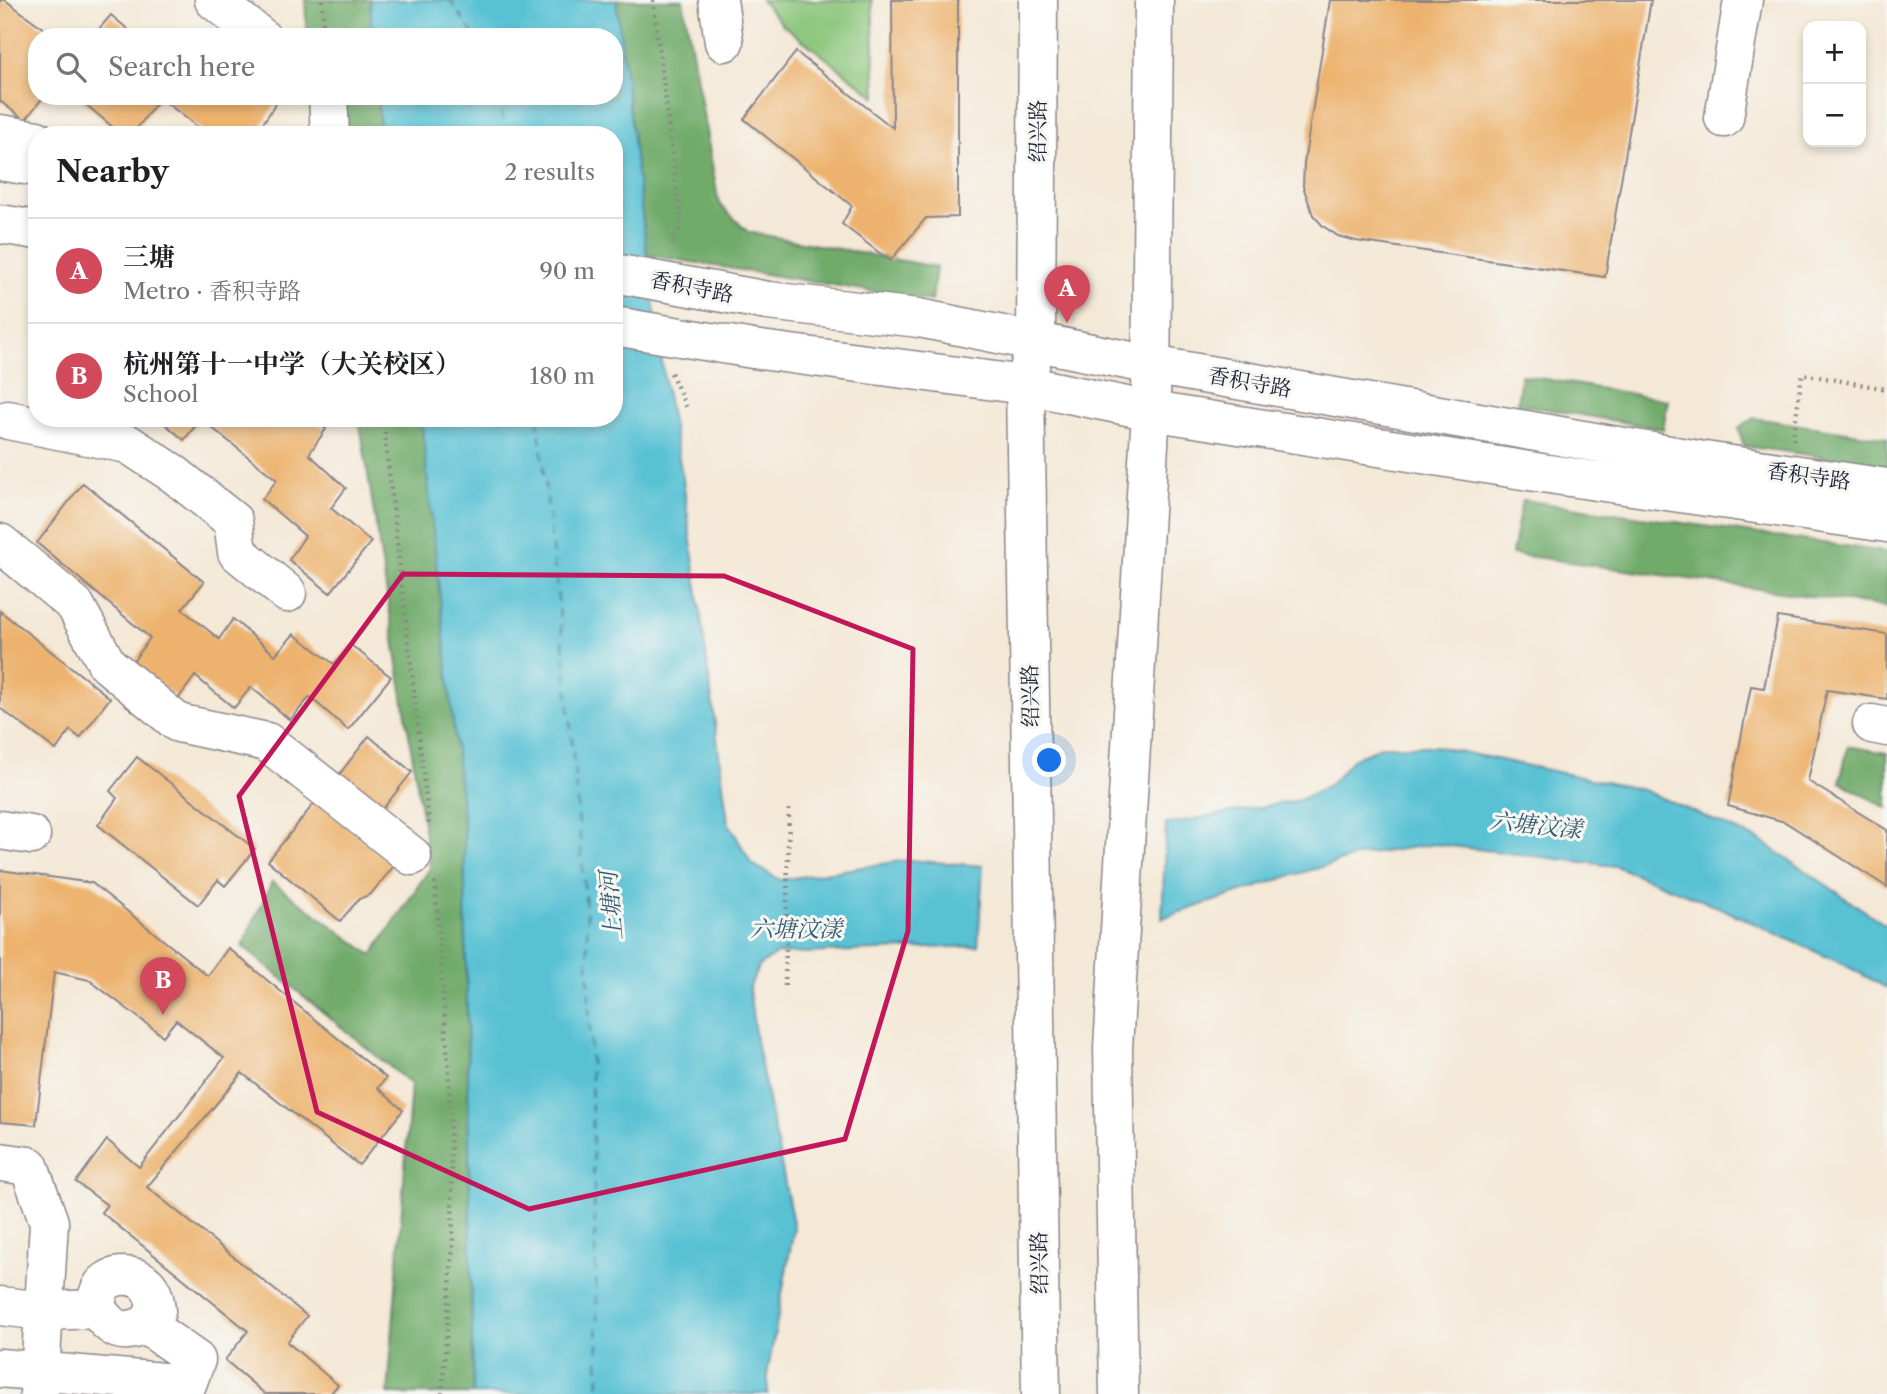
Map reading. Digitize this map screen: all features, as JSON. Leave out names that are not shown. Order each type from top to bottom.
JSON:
[{"type":"main road","points":[[214,0],[250,28]]},
{"type":"main road","points":[[718,0],[724,42]]},
{"type":"main road","name":"绍兴路","points":[[1038,0],[1036,342],[1025,385],[1041,1394]]},
{"type":"main road","points":[[1119,1394],[1113,1048],[1151,411],[1154,0]]},
{"type":"main road","points":[[1724,118],[1743,0]]},
{"type":"main road","points":[[328,105],[330,126]]},
{"type":"main road","points":[[0,134],[28,139]]},
{"type":"main road","points":[[0,161],[28,166]]},
{"type":"main road","points":[[0,224],[28,229]]},
{"type":"main road","name":"香积寺路","points":[[623,275],[768,301],[919,318],[1151,365],[1698,460],[1887,488]]},
{"type":"main road","name":"香积寺路","points":[[623,327],[753,349],[1025,385],[1151,411],[1887,523]]},
{"type":"main road","points":[[3,417],[28,422]]},
{"type":"main road","points":[[49,427],[128,444],[174,474],[233,522],[237,552],[287,593]]},
{"type":"main road","points":[[0,542],[75,605],[107,664],[178,723],[267,742],[425,853]]},
{"type":"main road","points":[[0,1162],[29,1167],[49,1222],[40,1382]]},
{"type":"main road","points":[[0,1306],[44,1311],[96,1309],[110,1326],[128,1332],[146,1325],[197,1360],[187,1384],[40,1382],[0,1368]]},
{"type":"path","points":[[322,0],[324,28]]},
{"type":"path","points":[[653,0],[681,223],[668,257]]},
{"type":"path","points":[[667,365],[688,411]]},
{"type":"path","points":[[1788,473],[1802,374],[1887,389]]},
{"type":"path","points":[[384,427],[449,1075],[453,1244],[442,1394]]},
{"type":"path","points":[[785,986],[789,809]]},
{"type":"highlighted area","points":[[403,574],[724,576],[913,649],[908,931],[845,1139],[529,1209],[317,1112],[239,796]]},
{"type":"green space","points":[[305,0],[370,0],[372,28],[307,28]]},
{"type":"green space","points":[[616,0],[683,0],[719,204],[748,232],[936,267],[932,301],[647,255],[623,58],[623,28],[619,28]]},
{"type":"green space","points":[[761,0],[872,0],[876,97],[782,24]]},
{"type":"green space","points":[[311,105],[378,105],[380,126],[313,126]]},
{"type":"green space","points":[[1521,375],[1668,400],[1663,429],[1517,404]]},
{"type":"green space","points":[[1754,418],[1887,438],[1887,466],[1744,446],[1738,428]]},
{"type":"green space","points":[[360,427],[423,427],[464,826],[473,1394],[388,1394],[411,1084],[242,946],[272,882],[372,955],[430,868]]},
{"type":"green space","points":[[1522,500],[1887,552],[1887,607],[1512,554]]},
{"type":"green space","points":[[1848,746],[1887,753],[1887,808],[1840,782]]},
{"type":"water","points":[[370,0],[616,0],[619,28],[372,28]]},
{"type":"water","points":[[623,58],[647,255],[665,384],[683,480],[728,822],[751,863],[780,880],[908,860],[983,866],[978,946],[776,954],[758,967],[749,989],[756,1041],[794,1228],[768,1370],[768,1394],[473,1394],[464,826],[422,427],[623,427],[623,126],[380,126],[378,105],[623,105]]},
{"type":"water","name":"六塘汶漾","points":[[1381,746],[1434,746],[1643,790],[1761,841],[1887,926],[1887,988],[1845,965],[1714,905],[1615,866],[1435,844],[1362,855],[1162,918],[1166,824],[1300,800],[1331,784],[1353,759]]},
{"type":"building","points":[[0,0],[5,0],[43,28],[28,28],[28,105],[37,105],[25,120],[0,101]]},
{"type":"building","points":[[892,0],[958,0],[958,217],[926,218],[890,261],[842,224],[852,206],[744,119],[796,52],[893,128]]},
{"type":"building","points":[[1330,0],[1651,0],[1605,277],[1356,241],[1338,236],[1323,226],[1313,215],[1303,186],[1304,163]]},
{"type":"building","points":[[111,15],[126,28],[100,28]]},
{"type":"building","points":[[87,105],[155,105],[139,126],[111,126]]},
{"type":"building","points":[[169,105],[275,105],[261,126],[196,126]]},
{"type":"building","points":[[169,427],[195,427],[184,440]]},
{"type":"building","points":[[211,427],[326,429],[309,454],[346,488],[331,508],[371,542],[330,593],[289,560],[305,536],[262,499],[277,480]]},
{"type":"building","points":[[83,483],[204,582],[182,609],[219,639],[233,619],[275,655],[294,634],[334,664],[351,645],[391,677],[348,730],[310,697],[290,720],[251,687],[234,708],[195,676],[178,699],[133,662],[150,638],[37,543]]},
{"type":"building","points":[[0,611],[110,698],[80,738],[70,730],[56,750],[0,708]]},
{"type":"building","points":[[1778,617],[1887,634],[1887,699],[1827,690],[1808,781],[1887,830],[1887,887],[1785,822],[1728,806],[1751,686],[1764,688]]},
{"type":"building","points":[[369,736],[412,772],[381,811],[338,776]]},
{"type":"building","points":[[137,757],[255,849],[225,886],[218,880],[198,905],[98,825],[117,798],[110,791]]},
{"type":"building","points":[[316,801],[394,866],[371,894],[359,899],[340,921],[268,861]]},
{"type":"building","points":[[0,870],[92,883],[208,976],[228,948],[386,1078],[378,1088],[403,1110],[359,1165],[242,1073],[147,1187],[307,1316],[287,1342],[338,1385],[330,1394],[265,1394],[225,1360],[248,1331],[101,1212],[107,1205],[76,1182],[107,1140],[139,1167],[224,1058],[176,1020],[163,1036],[89,980],[54,972],[36,1125],[0,1122]]},
{"type":"ferry route","points":[[450,0],[469,28]]},
{"type":"ferry route","points":[[500,105],[504,126]]},
{"type":"ferry route","points":[[539,427],[566,672],[587,919],[599,1394]]},
{"type":"place","name":"三塘","points":[[1067,323]]},
{"type":"place","name":"杭州第十一中学（大关校区）","points":[[163,1015]]},
{"type":"water label","name":"上塘河","points":[[611,906]]}]
